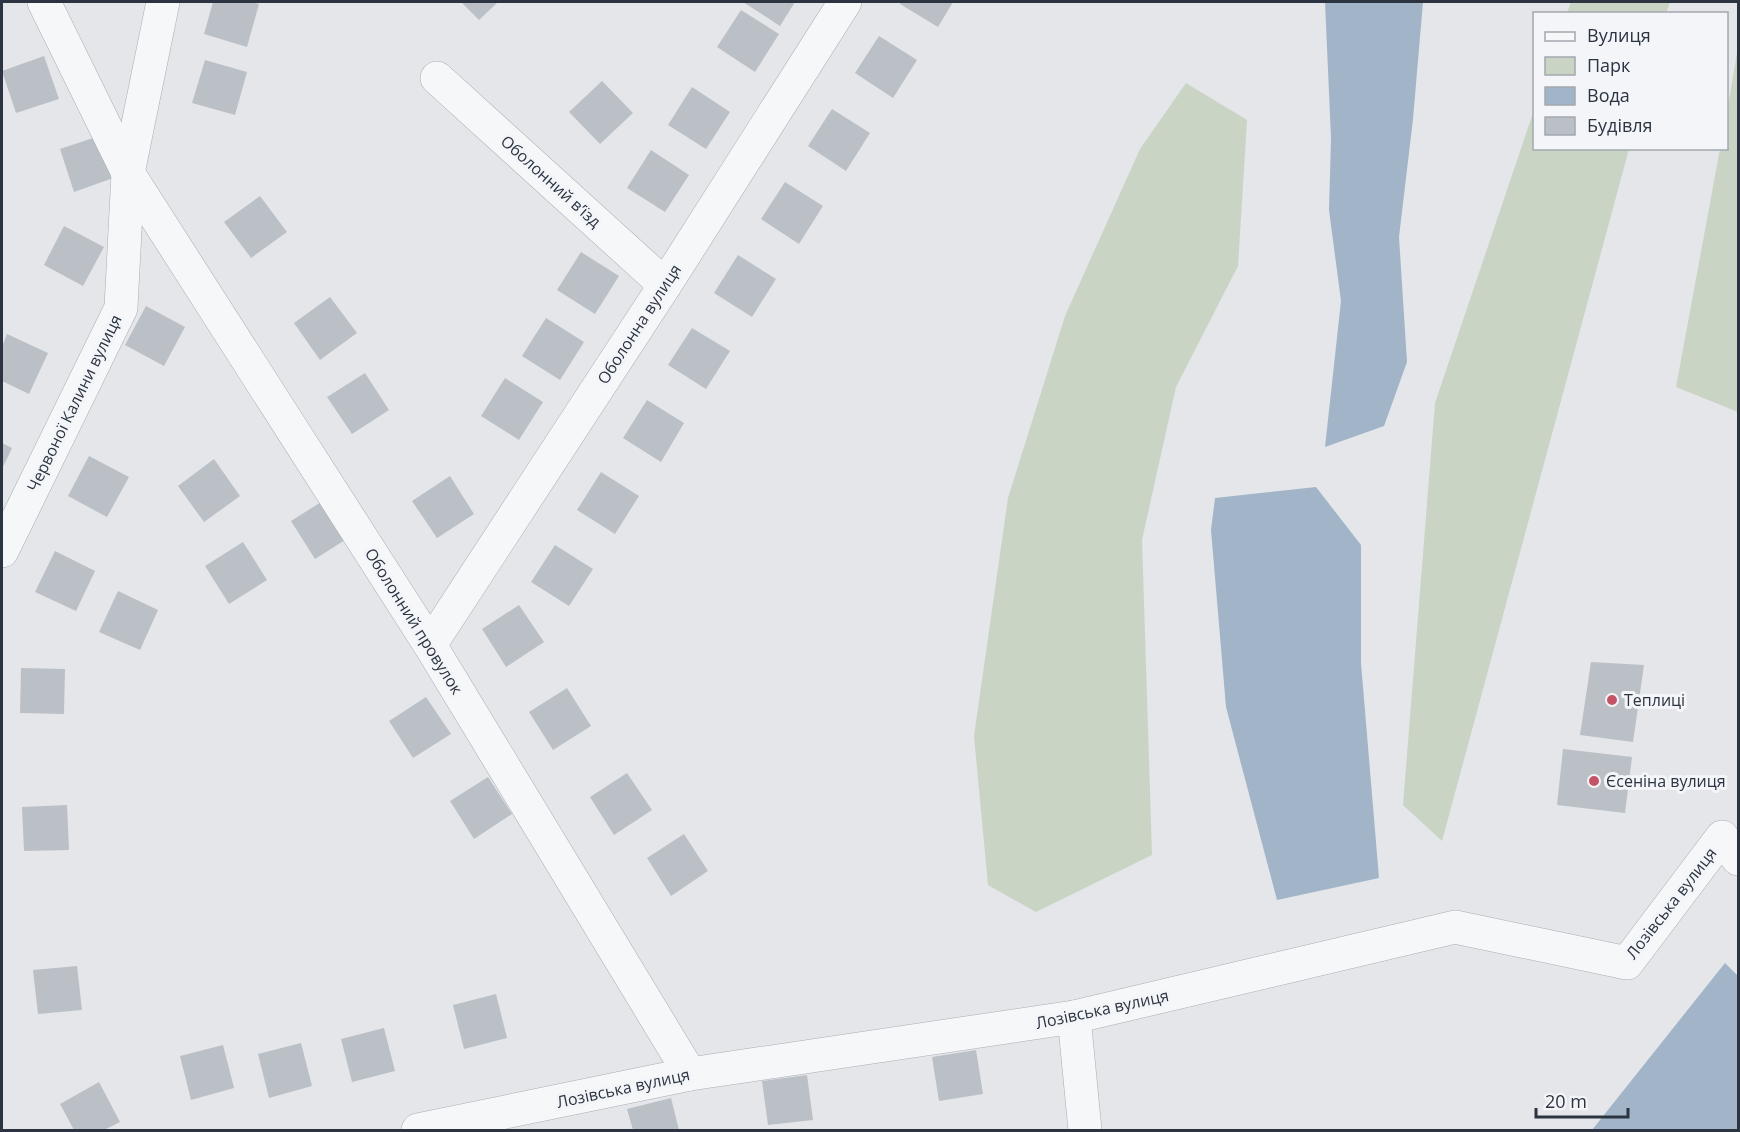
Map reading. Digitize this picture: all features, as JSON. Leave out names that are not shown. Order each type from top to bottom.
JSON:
[{"type":"street","name":"Оболонний провулок","points":[[44,2],[128,173],[430,645],[690,1074]]},
{"type":"street","name":"Червоної Калини вулиця","points":[[2,551],[121,308],[128,173],[164,2]]},
{"type":"street","name":"Оболонна вулиця","points":[[430,645],[665,285],[845,2]]},
{"type":"street","name":"Оболонний в’їзд","points":[[437,78],[665,285]]},
{"type":"street","name":"Лозівська вулиця","points":[[418,1131],[690,1074],[1074,1017],[1455,927],[1627,963],[1730,848]]},
{"type":"street","points":[[1074,1017],[1085,1131]]},
{"type":"green space","points":[[1571,2],[1670,2],[1666,12],[1567,12]]},
{"type":"green space","points":[[1738,47],[1738,412],[1676,387],[1720,150],[1728,150],[1728,106]]},
{"type":"green space","points":[[1186,83],[1247,120],[1238,266],[1176,387],[1142,540],[1152,855],[1036,912],[988,885],[974,736],[1008,498],[1065,316],[1140,149]]},
{"type":"green space","points":[[1533,113],[1533,150],[1629,150],[1442,841],[1403,805],[1435,403]]},
{"type":"water","points":[[1325,2],[1423,2],[1413,119],[1399,237],[1407,362],[1384,426],[1325,447],[1341,301],[1329,210],[1331,138]]},
{"type":"water","points":[[1316,487],[1361,545],[1361,663],[1379,878],[1277,900],[1226,707],[1211,530],[1215,498]]},
{"type":"water","points":[[1725,963],[1738,976],[1738,1130],[1592,1130]]},
{"type":"building","points":[[213,2],[259,4],[247,47],[204,34]]},
{"type":"building","points":[[461,2],[498,2],[479,20]]},
{"type":"building","points":[[743,2],[795,2],[780,26]]},
{"type":"building","points":[[901,2],[953,2],[938,27],[900,4]]},
{"type":"building","points":[[741,10],[779,34],[755,72],[717,47]]},
{"type":"building","points":[[879,36],[917,60],[893,98],[855,73]]},
{"type":"building","points":[[44,56],[59,99],[16,113],[2,71]]},
{"type":"building","points":[[205,60],[247,72],[235,115],[192,103]]},
{"type":"building","points":[[602,81],[633,113],[600,144],[569,112]]},
{"type":"building","points":[[692,87],[730,112],[706,149],[668,125]]},
{"type":"building","points":[[832,109],[870,133],[846,171],[808,146]]},
{"type":"building","points":[[102,135],[116,177],[74,192],[60,149]]},
{"type":"building","points":[[651,150],[689,175],[665,212],[627,188]]},
{"type":"building","points":[[785,182],[823,206],[799,244],[761,219]]},
{"type":"building","points":[[260,196],[287,232],[251,258],[224,222]]},
{"type":"building","points":[[64,226],[104,247],[83,286],[44,265]]},
{"type":"building","points":[[581,252],[619,276],[595,314],[557,290]]},
{"type":"building","points":[[738,255],[776,279],[752,317],[714,293]]},
{"type":"building","points":[[330,297],[357,333],[320,360],[294,323]]},
{"type":"building","points":[[146,306],[185,327],[164,366],[125,345]]},
{"type":"building","points":[[546,318],[584,342],[560,380],[522,356]]},
{"type":"building","points":[[692,328],[730,351],[706,389],[668,365]]},
{"type":"building","points":[[7,334],[48,353],[29,394],[2,381],[2,347]]},
{"type":"building","points":[[365,373],[389,410],[352,434],[327,397]]},
{"type":"building","points":[[505,378],[543,402],[519,440],[481,416]]},
{"type":"building","points":[[647,400],[684,423],[661,462],[623,438]]},
{"type":"building","points":[[2,443],[12,448],[2,469]]},
{"type":"building","points":[[89,456],[129,477],[107,517],[68,496]]},
{"type":"building","points":[[214,459],[240,496],[204,522],[178,486]]},
{"type":"building","points":[[601,472],[639,496],[615,534],[577,510]]},
{"type":"building","points":[[450,476],[474,514],[437,538],[412,501]]},
{"type":"building","points":[[329,497],[353,535],[315,559],[291,521]]},
{"type":"building","points":[[243,542],[267,580],[229,604],[205,566]]},
{"type":"building","points":[[555,545],[593,569],[569,606],[531,582]]},
{"type":"building","points":[[55,551],[95,571],[76,611],[35,592]]},
{"type":"building","points":[[118,591],[158,610],[140,650],[99,632]]},
{"type":"building","points":[[519,605],[544,642],[506,667],[482,629]]},
{"type":"building","name":"Теплиці","points":[[1591,662],[1644,665],[1633,742],[1580,735]]},
{"type":"building","points":[[21,668],[65,669],[64,714],[20,713]]},
{"type":"building","points":[[567,688],[591,726],[553,750],[529,712]]},
{"type":"building","points":[[426,697],[451,734],[413,758],[389,721]]},
{"type":"building","name":"Єсеніна вулиця","points":[[1563,749],[1632,757],[1625,813],[1557,805]]},
{"type":"building","points":[[627,773],[652,810],[614,835],[590,797]]},
{"type":"building","points":[[488,777],[512,814],[474,839],[450,801]]},
{"type":"building","points":[[67,805],[69,850],[24,851],[22,807]]},
{"type":"building","points":[[684,834],[708,871],[671,896],[647,858]]},
{"type":"building","points":[[77,966],[82,1010],[38,1014],[33,970]]},
{"type":"building","points":[[496,994],[507,1038],[464,1049],[453,1005]]},
{"type":"building","points":[[384,1028],[395,1071],[352,1082],[341,1039]]},
{"type":"building","points":[[301,1043],[312,1086],[269,1098],[258,1054]]},
{"type":"building","points":[[223,1045],[234,1088],[191,1100],[180,1056]]},
{"type":"building","points":[[976,1050],[983,1094],[939,1101],[932,1057]]},
{"type":"building","points":[[807,1075],[813,1120],[768,1125],[762,1081]]},
{"type":"building","points":[[99,1082],[120,1122],[104,1130],[74,1130],[60,1104]]},
{"type":"building","points":[[671,1098],[679,1130],[633,1130],[627,1109]]},
{"type":"place","name":"Теплиці","points":[[1612,700]]},
{"type":"place","name":"Єсеніна вулиця","points":[[1594,781]]}]
